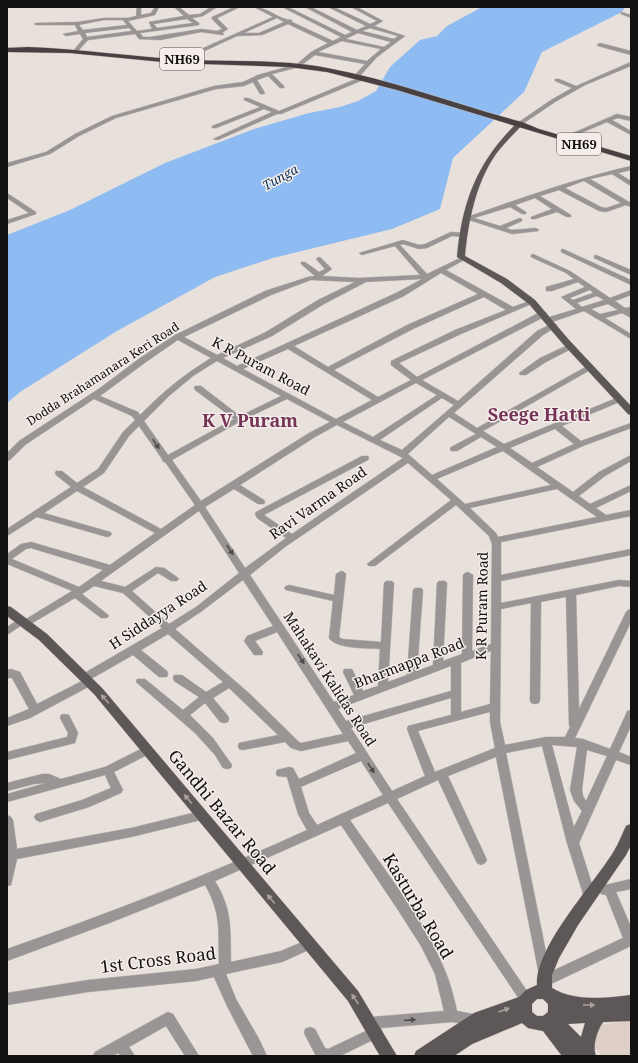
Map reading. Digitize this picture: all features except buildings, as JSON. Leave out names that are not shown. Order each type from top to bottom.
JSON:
[{"type":"highway","name":"NH69","points":[[10,49],[95,53],[174,61],[298,65]]},
{"type":"highway","name":"NH69","points":[[10,49],[77,50],[183,59],[298,65],[360,78],[631,156]]},
{"type":"highway","name":"NH69","points":[[520,125],[631,159]]},
{"type":"main road","points":[[520,125],[500,144],[488,161],[476,189],[464,235],[462,259],[504,281],[532,302],[631,412]]},
{"type":"main road","name":"Gandhi Bazar Road","points":[[7,610],[43,637],[87,680],[147,750],[353,996],[389,1056]]},
{"type":"main road","points":[[551,1020],[556,1007],[546,987],[553,954],[573,920],[619,854],[631,830]]},
{"type":"main road","points":[[546,987],[571,1003],[585,1005],[631,1002]]},
{"type":"main road","points":[[440,1056],[524,1005],[534,992],[546,987]]},
{"type":"main road","points":[[524,1005],[534,1022],[599,1015],[631,1014]]},
{"type":"main road","points":[[422,1056],[478,1020],[524,1005]]},
{"type":"main road","points":[[582,1055],[591,1027],[599,1015]]},
{"type":"main road","points":[[551,1020],[582,1055]]},
{"type":"street","points":[[138,17],[139,7]]},
{"type":"street","points":[[36,24],[78,23],[102,17],[120,16],[126,19],[155,13],[157,7]]},
{"type":"street","points":[[77,50],[86,39],[197,24],[176,7]]},
{"type":"street","points":[[156,30],[151,24],[201,15],[215,7]]},
{"type":"street","points":[[198,9],[195,14],[216,17],[238,7]]},
{"type":"street","points":[[256,7],[290,21],[333,43]]},
{"type":"street","points":[[284,7],[343,38],[384,48]]},
{"type":"street","points":[[307,7],[356,33],[394,41]]},
{"type":"street","points":[[216,139],[360,78],[367,63],[384,48],[402,36],[370,26],[330,7]]},
{"type":"street","points":[[7,165],[48,153],[77,135],[114,117],[200,92],[240,84],[298,65],[314,53],[381,20],[354,7]]},
{"type":"street","points":[[623,13],[631,17]]},
{"type":"street","points":[[183,59],[278,16]]},
{"type":"street","points":[[102,17],[106,29]]},
{"type":"street","points":[[216,17],[215,19],[224,29],[217,33]]},
{"type":"street","points":[[126,19],[125,21],[136,33],[141,38],[145,39],[171,38],[210,30],[232,36],[260,34],[290,21]]},
{"type":"street","points":[[78,23],[86,39]]},
{"type":"street","points":[[66,34],[130,26]]},
{"type":"street","points":[[600,45],[631,53]]},
{"type":"street","points":[[314,53],[367,63]]},
{"type":"street","points":[[520,125],[576,88],[631,64]]},
{"type":"street","points":[[269,74],[282,87]]},
{"type":"street","points":[[254,79],[262,93]]},
{"type":"street","points":[[557,80],[576,88]]},
{"type":"street","points":[[246,99],[277,112]]},
{"type":"street","points":[[214,127],[264,107]]},
{"type":"street","points":[[567,137],[617,116],[631,119]]},
{"type":"street","points":[[608,120],[631,133]]},
{"type":"street","points":[[469,218],[559,187],[631,168]]},
{"type":"street","points":[[613,172],[631,184]]},
{"type":"street","points":[[585,179],[629,204]]},
{"type":"street","points":[[559,187],[599,209],[606,210],[629,204]]},
{"type":"street","points":[[7,195],[34,213],[7,222]]},
{"type":"street","points":[[534,195],[570,216]]},
{"type":"street","points":[[510,204],[524,213]]},
{"type":"street","points":[[533,218],[558,209]]},
{"type":"street","points":[[469,218],[516,232],[536,230]]},
{"type":"street","points":[[501,228],[520,220]]},
{"type":"street","points":[[362,253],[397,245],[397,243],[406,242],[415,246],[424,247],[451,234],[464,235]]},
{"type":"street","points":[[237,369],[401,294],[428,276],[397,245]]},
{"type":"street","points":[[563,251],[631,284]]},
{"type":"street","points":[[533,256],[563,269],[631,316]]},
{"type":"street","points":[[596,257],[631,273]]},
{"type":"street","points":[[303,263],[319,277],[329,269],[319,259]]},
{"type":"street","name":"Dodda Brahamanara Keri Road","points":[[7,458],[22,442],[94,396],[143,360],[178,337],[268,293],[310,278],[319,277],[365,279],[428,276],[442,271],[462,259]]},
{"type":"street","points":[[442,271],[512,310]]},
{"type":"street","points":[[7,533],[101,471],[126,434],[166,394],[190,374],[216,358],[269,334],[321,302],[365,279]]},
{"type":"street","points":[[548,289],[579,280]]},
{"type":"street","points":[[590,288],[565,296],[572,303],[631,337]]},
{"type":"street","points":[[7,632],[78,592],[200,506],[336,422],[416,380],[548,320],[584,310],[631,292]]},
{"type":"street","points":[[572,303],[598,293]]},
{"type":"street","points":[[330,369],[410,327],[485,294]]},
{"type":"street","points":[[460,405],[416,380],[394,363],[458,332],[532,302]]},
{"type":"street","points":[[598,317],[631,309]]},
{"type":"street","name":"Ravi Varma Road","points":[[244,572],[406,456],[540,333],[548,320]]},
{"type":"street","name":"K R Puram Road","points":[[178,337],[336,422],[406,456],[460,504],[493,535],[496,540],[495,722],[546,987]]},
{"type":"street","points":[[289,346],[330,369],[377,400]]},
{"type":"street","points":[[523,373],[543,360],[571,347]]},
{"type":"street","points":[[454,449],[479,432],[589,367]]},
{"type":"street","points":[[198,388],[239,418],[239,420]]},
{"type":"street","points":[[374,440],[442,395]]},
{"type":"street","name":"Mahakavi Kalidas Road","points":[[94,396],[135,414],[166,460],[200,506],[351,736],[524,1005]]},
{"type":"street","points":[[166,460],[239,420],[287,396]]},
{"type":"street","points":[[432,478],[619,399]]},
{"type":"street","points":[[450,414],[504,448],[604,518]]},
{"type":"street","points":[[531,467],[580,444],[631,425]]},
{"type":"street","points":[[557,426],[580,444]]},
{"type":"street","points":[[292,538],[259,514],[365,458]]},
{"type":"street","points":[[573,496],[602,474],[631,458]]},
{"type":"street","points":[[59,473],[76,488],[134,517],[161,533]]},
{"type":"street","points":[[234,485],[261,502]]},
{"type":"street","points":[[372,564],[460,504],[558,486]]},
{"type":"street","points":[[590,508],[631,488]]},
{"type":"street","points":[[496,540],[631,513]]},
{"type":"street","points":[[36,514],[107,534]]},
{"type":"street","points":[[104,616],[78,592],[7,559],[24,546],[32,545],[111,569]]},
{"type":"street","points":[[496,579],[631,552]]},
{"type":"street","points":[[126,591],[156,570],[161,570],[174,579]]},
{"type":"street","name":"H Siddayya Road","points":[[7,722],[35,710],[87,680],[168,629],[199,608],[244,572]]},
{"type":"street","points":[[341,574],[334,638],[336,641],[385,646]]},
{"type":"street","points":[[467,656],[468,574]]},
{"type":"street","points":[[93,582],[126,591],[230,683],[295,745],[302,747],[351,736]]},
{"type":"street","points":[[383,687],[389,583]]},
{"type":"street","points":[[438,667],[442,583]]},
{"type":"street","points":[[496,606],[620,583],[631,584]]},
{"type":"street","points":[[289,588],[338,599]]},
{"type":"street","points":[[412,676],[418,590]]},
{"type":"street","points":[[571,592],[574,726]]},
{"type":"street","points":[[535,700],[536,599]]},
{"type":"street","points":[[569,740],[574,726],[631,612]]},
{"type":"street","points":[[258,652],[249,641],[250,639],[280,627]]},
{"type":"street","name":"Bharmappa Road","points":[[332,707],[495,646]]},
{"type":"street","points":[[134,650],[162,674]]},
{"type":"street","points":[[456,660],[456,716]]},
{"type":"street","points":[[348,672],[360,696]]},
{"type":"street","points":[[7,674],[11,673],[16,675],[35,710]]},
{"type":"street","points":[[178,678],[206,697],[224,719]]},
{"type":"street","points":[[141,682],[183,715],[210,741],[228,765]]},
{"type":"street","points":[[183,715],[206,697],[230,683]]},
{"type":"street","points":[[344,726],[456,693]]},
{"type":"street","points":[[481,860],[412,729],[456,716],[495,707]]},
{"type":"street","points":[[573,843],[631,714]]},
{"type":"street","points":[[7,756],[71,740],[73,733],[65,718]]},
{"type":"street","points":[[243,746],[287,737]]},
{"type":"street","points":[[7,955],[113,917],[242,865],[437,776],[500,750],[546,741],[569,740],[583,743],[631,761]]},
{"type":"street","points":[[546,741],[573,843],[592,894],[631,884]]},
{"type":"street","points":[[583,743],[576,790],[578,798],[587,810]]},
{"type":"street","points":[[7,798],[108,770],[147,750]]},
{"type":"street","points":[[295,785],[363,755]]},
{"type":"street","points":[[40,817],[85,804],[117,790],[108,770]]},
{"type":"street","points":[[281,773],[291,772],[304,814],[314,831]]},
{"type":"street","points":[[7,788],[46,778],[54,780],[60,784]]},
{"type":"street","points":[[12,855],[104,836],[156,828],[202,816]]},
{"type":"street","name":"Kasturba Road","points":[[343,819],[400,903],[435,962],[446,992],[452,1016]]},
{"type":"street","points":[[7,820],[12,855],[7,881]]},
{"type":"street","points":[[208,879],[219,898],[224,915],[221,970],[231,1002],[260,1056]]},
{"type":"street","points":[[546,987],[631,940],[609,889]]},
{"type":"street","name":"1st Cross Road","points":[[7,999],[88,986],[174,978],[221,970],[282,956],[309,944]]},
{"type":"street","points":[[310,1033],[321,1053],[328,1055],[373,1028],[452,1016],[478,1020]]},
{"type":"street","points":[[100,1056],[124,1050],[168,1018],[192,1056]]},
{"type":"shaded area","points":[[631,1021],[631,1056],[602,1056],[590,1042],[598,1025]]},
{"type":"water","name":"Tunga","points":[[482,7],[625,7],[622,12],[542,52],[524,92],[453,158],[440,209],[392,229],[273,258],[215,277],[117,331],[20,392],[7,403],[7,235],[70,210],[165,163],[254,129],[358,101],[376,91],[390,67],[420,40],[437,36],[447,26]]},
{"type":"district","name":"Seege Hatti","points":[[539,415]]},
{"type":"district","name":"K V Puram","points":[[250,421]]}]
